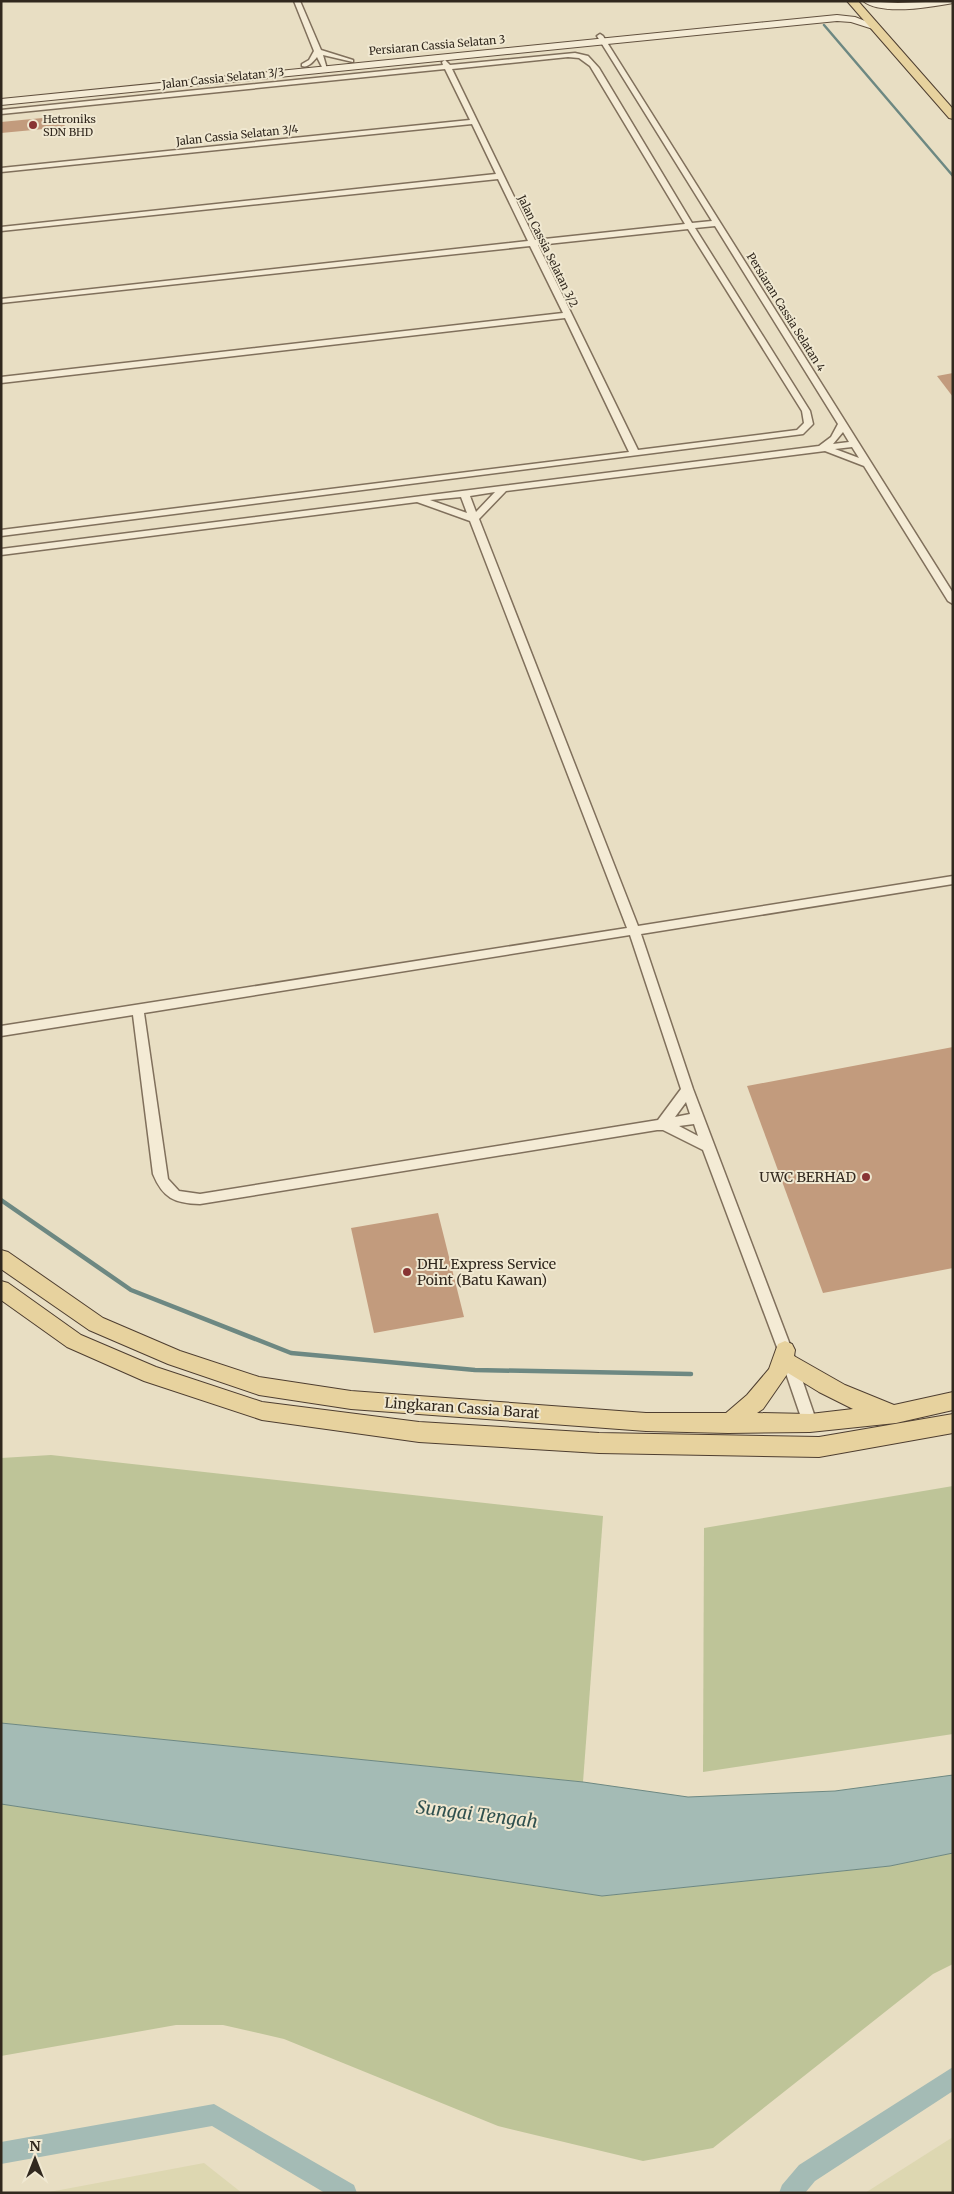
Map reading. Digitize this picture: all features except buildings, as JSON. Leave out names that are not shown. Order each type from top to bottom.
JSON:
[{"type":"main road","points":[[850,1],[953,116]]},
{"type":"main road","points":[[866,1],[953,100]]},
{"type":"main road","name":"Lingkaran Cassia Barat","points":[[1,1258],[96,1324],[175,1358],[259,1386],[351,1400],[646,1422],[728,1424],[810,1423],[896,1414],[953,1401]]},
{"type":"main road","name":"Lingkaran Cassia Barat","points":[[1,1289],[74,1341],[151,1375],[262,1411],[419,1432],[598,1444],[819,1447],[953,1424]]},
{"type":"main road","points":[[728,1424],[755,1402],[788,1357],[829,1388],[857,1402],[896,1414]]},
{"type":"street","points":[[297,1],[324,66]]},
{"type":"street","name":"Persiaran Cassia Selatan 3","points":[[1,96],[304,65],[324,66],[351,61],[602,39],[830,12],[843,7],[850,1]]},
{"type":"street","points":[[866,1],[883,6],[951,1]]},
{"type":"street","points":[[892,15],[900,12],[953,7]]},
{"type":"street","name":"Persiaran Cassia Selatan 3","points":[[1,102],[324,66],[443,57],[586,43],[602,39],[621,40],[837,18],[852,19],[874,26]]},
{"type":"street","name":"Persiaran Cassia Selatan 4","points":[[602,39],[953,601]]},
{"type":"street","points":[[586,43],[610,52],[614,44],[621,40]]},
{"type":"street","points":[[318,51],[351,61]]},
{"type":"street","points":[[304,65],[311,61],[318,51]]},
{"type":"street","name":"Jalan Cassia Selatan 3/3","points":[[1,112],[568,55],[588,58],[690,226]]},
{"type":"street","name":"Jalan Cassia Selatan 3/2","points":[[443,57],[635,454]]},
{"type":"street","name":"Jalan Cassia Selatan 3/4","points":[[1,170],[474,122]]},
{"type":"street","points":[[1,229],[500,176]]},
{"type":"street","points":[[1,301],[717,223]]},
{"type":"street","points":[[1,533],[783,436],[800,432],[810,424],[806,411],[690,226]]},
{"type":"street","points":[[1,380],[568,315]]},
{"type":"street","points":[[822,448],[834,439],[843,424]]},
{"type":"street","points":[[1,552],[855,444]]},
{"type":"street","points":[[822,448],[844,454],[868,464]]},
{"type":"street","points":[[474,518],[504,488]]},
{"type":"street","points":[[464,493],[634,931],[687,1089],[788,1357],[810,1423]]},
{"type":"street","points":[[418,499],[474,518]]},
{"type":"street","points":[[1,1032],[953,880]]},
{"type":"street","points":[[138,1010],[159,1174],[163,1185],[172,1193],[184,1198],[200,1199],[699,1118]]},
{"type":"street","points":[[662,1125],[687,1089]]},
{"type":"street","points":[[662,1125],[708,1146]]},
{"type":"shaded area","points":[[953,2137],[953,2193],[865,2193]]},
{"type":"shaded area","points":[[204,2163],[242,2193],[44,2193]]},
{"type":"green space","points":[[51,1455],[603,1516],[583,1782],[1,1723],[1,1458]]},
{"type":"green space","points":[[953,1486],[953,1734],[703,1772],[704,1528]]},
{"type":"green space","points":[[1,1804],[602,1896],[890,1866],[953,1853],[953,1964],[933,1974],[713,2148],[643,2161],[498,2126],[284,2039],[223,2025],[176,2025],[1,2056]]},
{"type":"water","name":"Sungai Tengah","points":[[1,1723],[583,1782],[688,1797],[835,1791],[953,1775],[953,1853],[890,1866],[602,1896],[1,1804]]},
{"type":"waterway","points":[[824,25],[953,176]]},
{"type":"waterway","points":[[1,1200],[131,1290],[291,1353],[475,1370],[691,1374]]},
{"type":"waterway","points":[[790,2193],[807,2173],[953,2078]]},
{"type":"waterway","points":[[1,2153],[214,2115],[346,2193]]},
{"type":"place","name":"Hetroniks SDN BHD","points":[[33,125]]},
{"type":"place","name":"UWC BERHAD","points":[[866,1177]]},
{"type":"place","name":"DHL Express Service Point (Batu Kawan)","points":[[407,1272]]}]
